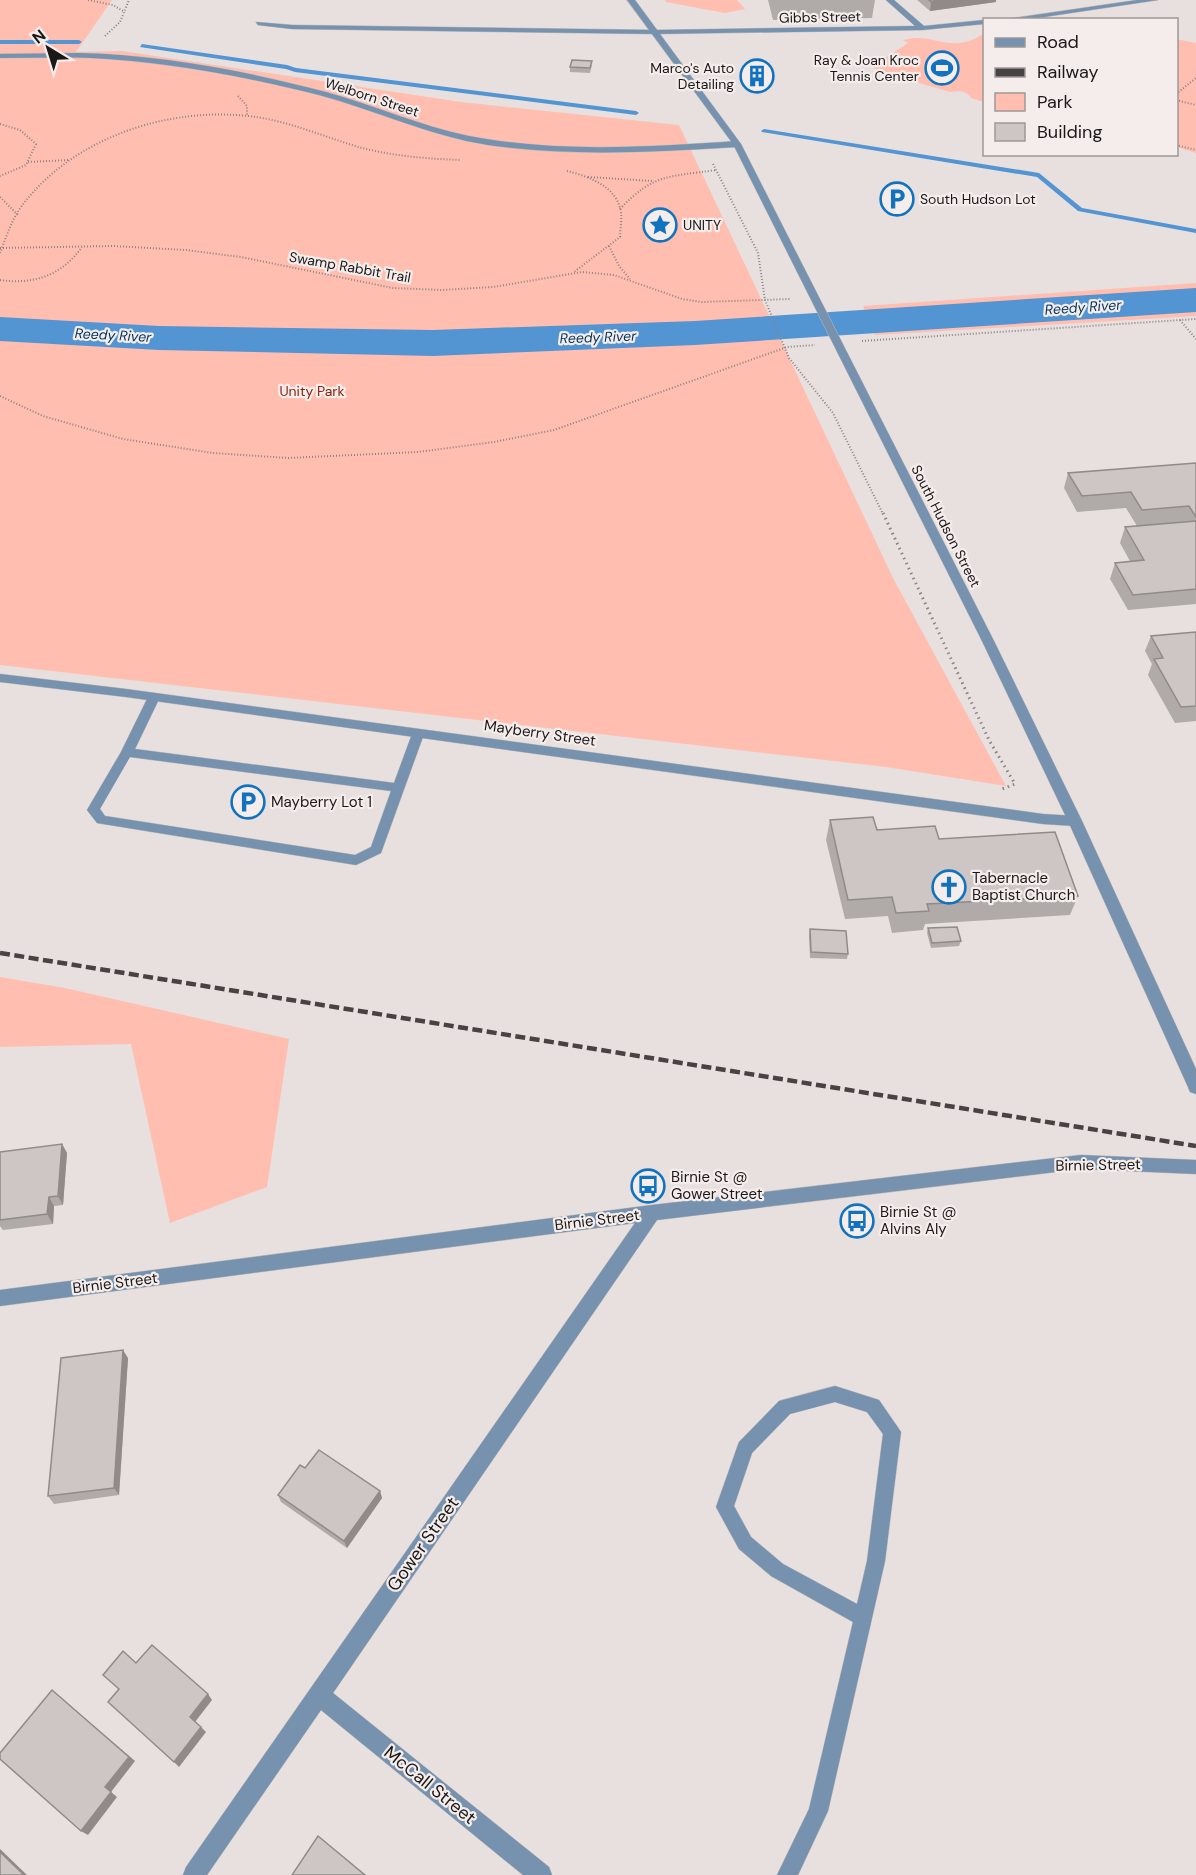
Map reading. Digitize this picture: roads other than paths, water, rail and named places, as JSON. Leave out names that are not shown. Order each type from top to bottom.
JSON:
[{"type":"street","name":"South Hudson Street","points":[[631,0],[737,144],[819,311],[988,640],[1076,821],[1196,1088]]},
{"type":"street","points":[[890,0],[922,28]]},
{"type":"street","points":[[1018,18],[1154,0]]},
{"type":"street","name":"Gibbs Street","points":[[655,32],[922,28],[983,22]]},
{"type":"street","name":"Welborn Street","points":[[0,56],[93,56],[181,66],[254,78],[324,95],[435,131],[506,144],[559,149],[660,149],[737,144]]},
{"type":"street","name":"Mayberry Street","points":[[0,678],[1031,817],[1076,821]]},
{"type":"street","name":"Birnie Street","points":[[0,1299],[652,1213],[1081,1162],[1196,1167]]},
{"type":"street","name":"Gower Street","points":[[194,1875],[652,1213]]},
{"type":"street","name":"McCall Street","points":[[319,1695],[541,1875]]},
{"type":"lane","points":[[258,23],[313,27],[655,32]]},
{"type":"lane","points":[[154,697],[127,752],[93,810],[101,820],[356,860],[376,850],[418,734]]},
{"type":"lane","points":[[127,752],[399,788]]},
{"type":"lane","points":[[787,1875],[818,1810],[863,1618],[876,1561],[892,1432],[873,1406],[834,1394],[785,1407],[761,1431],[745,1448],[725,1507],[745,1543],[777,1570],[863,1618]]},
{"type":"waterway","points":[[0,42],[79,42]]},
{"type":"waterway","points":[[142,46],[295,70],[636,113]]},
{"type":"waterway","points":[[764,131],[1039,175],[1080,210],[1196,231]]},
{"type":"waterway","name":"Reedy River","points":[[0,329],[159,338],[433,343],[695,333],[1196,300]]},
{"type":"railway","points":[[0,953],[1196,1146]]},
{"type":"place","name":"Ray & Joan Kroc Tennis Center","points":[[942,68]]},
{"type":"place","name":"Marco's Auto Detailing","points":[[757,76]]},
{"type":"place","name":"South Hudson Lot","points":[[897,199]]},
{"type":"place","name":"UNITY","points":[[660,225]]},
{"type":"place","name":"Mayberry Lot 1","points":[[248,802]]},
{"type":"place","name":"Tabernacle Baptist Church","points":[[949,887]]},
{"type":"place","name":"Birnie St @ Gower Street","points":[[648,1186]]},
{"type":"place","name":"Birnie St @ Alvins Aly","points":[[857,1221]]},
{"type":"park label","name":"Unity Park","points":[[312,391]]}]
